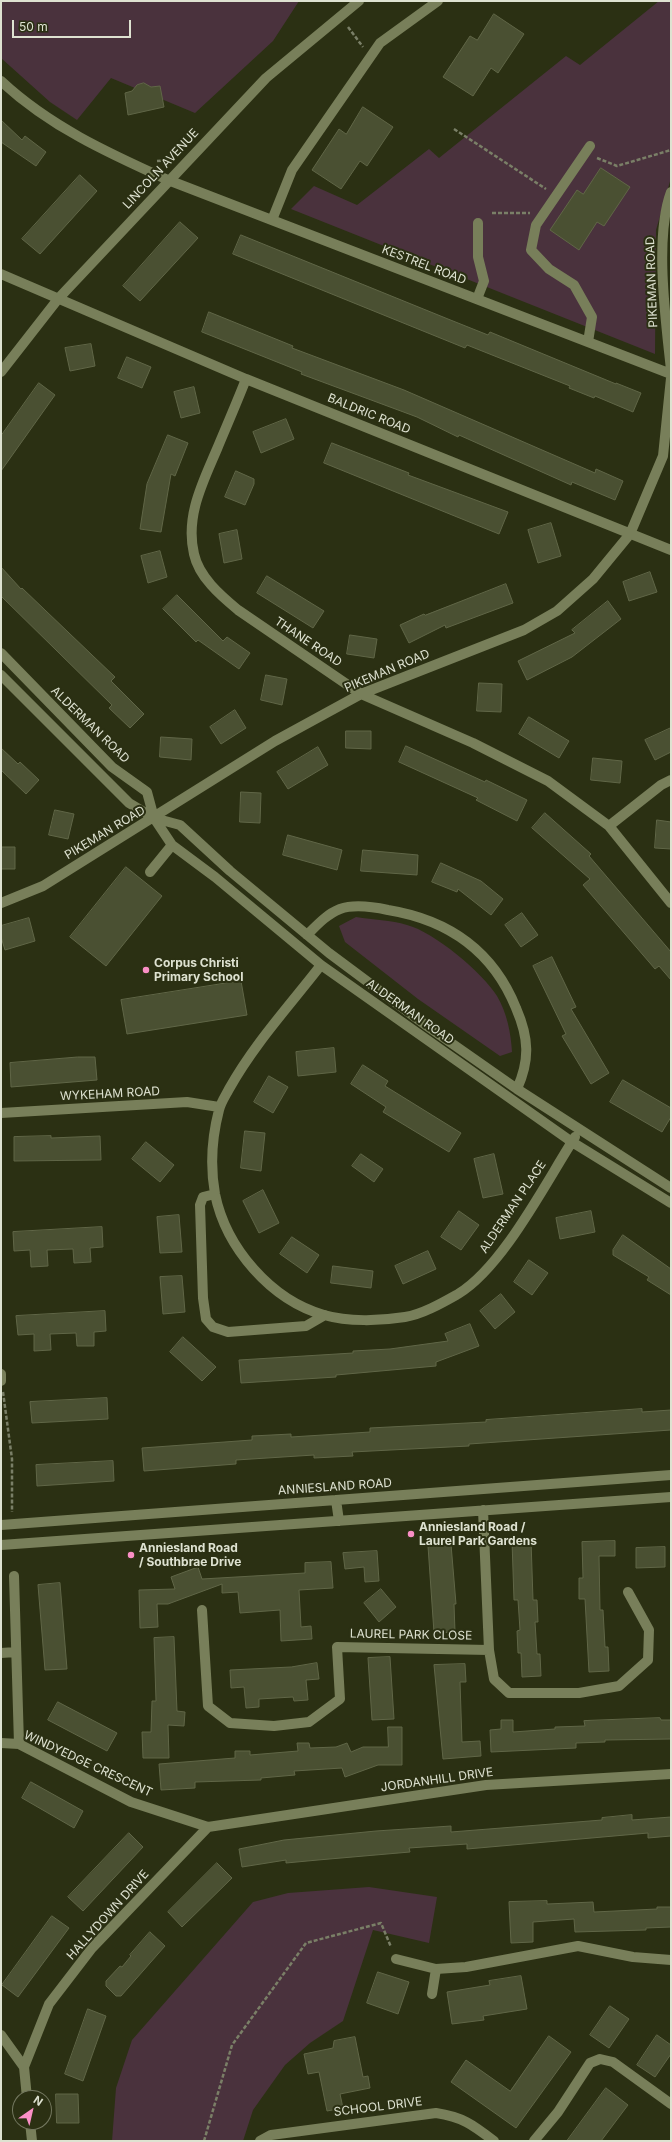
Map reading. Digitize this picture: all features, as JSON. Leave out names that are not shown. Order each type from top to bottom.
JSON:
[{"type":"street","name":"LINCOLN AVENUE","points":[[1,372],[58,298],[266,78],[359,1]]},
{"type":"street","points":[[272,220],[292,170],[380,43],[438,1]]},
{"type":"street","name":"KESTREL ROAD","points":[[1,82],[46,118],[87,143],[168,180],[671,374]]},
{"type":"street","points":[[587,149],[536,225],[531,250],[549,268],[574,285],[592,317],[588,342]]},
{"type":"street","name":"PIKEMAN ROAD","points":[[671,195],[663,231],[665,309],[671,370]]},
{"type":"street","points":[[477,299],[484,281],[478,257],[478,223]]},
{"type":"street","name":"BALDRIC ROAD","points":[[1,274],[246,379],[671,550]]},
{"type":"street","name":"PIKEMAN ROAD","points":[[1,903],[44,886],[275,741],[361,694],[524,630],[558,611],[593,579],[630,534],[663,456],[671,378]]},
{"type":"street","name":"THANE ROAD","points":[[246,379],[198,495],[192,516],[191,534],[194,555],[201,572],[219,595],[238,610],[361,694],[473,743],[548,781],[609,826],[671,903]]},
{"type":"street","name":"ALDERMAN ROAD","points":[[1,654],[112,767],[147,792],[154,818],[172,844],[215,877],[321,965],[572,1142],[671,1203]]},
{"type":"street","name":"ALDERMAN ROAD","points":[[1,674],[129,803],[154,818],[180,825],[230,871],[307,935],[427,1026],[517,1089],[671,1188]]},
{"type":"street","points":[[609,826],[661,785],[671,780]]},
{"type":"street","points":[[150,872],[172,844]]},
{"type":"street","points":[[307,935],[333,913],[342,908],[377,908],[416,916],[435,923],[469,943],[485,956],[499,973],[519,1014],[526,1039],[527,1055],[525,1071],[517,1089]]},
{"type":"street","name":"ALDERMAN PLACE","points":[[321,965],[243,1065],[219,1107],[214,1134],[212,1164],[216,1194],[222,1215],[234,1239],[254,1270],[289,1299],[325,1316],[353,1320],[406,1317],[437,1305],[460,1293],[477,1279],[498,1255],[514,1233],[579,1130]]},
{"type":"street","name":"WYKEHAM ROAD","points":[[1,1113],[187,1102],[219,1107]]},
{"type":"street","points":[[216,1194],[203,1197],[200,1205],[203,1298],[206,1319],[213,1327],[228,1332],[306,1326],[325,1316]]},
{"type":"street","points":[[1,1374],[1,1381]]},
{"type":"street","name":"ANNIESLAND ROAD","points":[[1,1525],[671,1475]]},
{"type":"street","points":[[1,1545],[671,1497]]},
{"type":"street","points":[[336,1500],[340,1521]]},
{"type":"street","points":[[483,1510],[490,1650],[494,1679],[509,1693],[579,1693],[619,1686],[648,1660],[649,1630],[628,1592]]},
{"type":"street","points":[[14,1576],[19,1744]]},
{"type":"street","name":"LAUREL PARK CLOSE","points":[[202,1610],[208,1706],[230,1723],[274,1726],[309,1722],[340,1699],[337,1647],[490,1650]]},
{"type":"street","points":[[1,1653],[16,1652]]},
{"type":"street","name":"WINDYEDGE CRESCENT","points":[[1,1743],[19,1744],[131,1802],[208,1826]]},
{"type":"street","name":"JORDANHILL DRIVE","points":[[208,1826],[486,1785],[671,1774]]},
{"type":"street","name":"HALLYDOWN DRIVE","points":[[26,2090],[24,2067],[49,2004],[92,1948],[208,1826]]},
{"type":"street","points":[[396,1959],[436,1969],[466,1967],[578,1946],[633,1957],[671,1960]]},
{"type":"street","points":[[432,1994],[436,1969]]},
{"type":"street","points":[[1,2035],[24,2067]]},
{"type":"street","points":[[534,2141],[558,2112],[590,2063],[600,2059],[613,2062],[671,2104]]},
{"type":"street","name":"SCHOOL DRIVE","points":[[260,2141],[271,2135],[436,2113],[455,2116],[470,2123],[494,2141]]},
{"type":"street","points":[[31,2130],[32,2141]]},
{"type":"path","points":[[340,17],[371,56]]},
{"type":"path","points":[[454,129],[556,196]]},
{"type":"path","points":[[587,149],[617,166],[671,150]]},
{"type":"path","points":[[492,213],[524,212],[543,216]]},
{"type":"path","points":[[1,1381],[12,1459],[13,1524]]},
{"type":"path","points":[[204,2141],[232,2045],[306,1943],[381,1924],[396,1959]]},
{"type":"shaded area","points":[[1,1],[299,1],[273,41],[195,113],[111,78],[77,120],[50,102],[1,58]]},
{"type":"shaded area","points":[[659,1],[671,1],[671,178],[656,230],[655,354],[291,209],[314,186],[357,205],[429,149],[439,158],[566,56],[580,65]]},
{"type":"shaded area","points":[[356,917],[395,922],[418,929],[444,944],[457,954],[481,976],[497,996],[508,1023],[512,1052],[500,1056],[418,999],[345,942],[339,926]]},
{"type":"shaded area","points":[[369,1887],[437,1897],[429,1943],[373,1930],[343,2021],[310,2043],[285,2065],[253,2110],[243,2141],[112,2141],[116,2088],[132,2040],[253,1902],[288,1893]]},
{"type":"building","points":[[494,14],[524,34],[498,73],[491,68],[473,96],[443,77],[470,36],[477,40]]},
{"type":"building","points":[[144,83],[151,87],[160,86],[164,107],[128,115],[125,93],[132,91],[137,85]]},
{"type":"building","points":[[363,107],[393,127],[367,166],[360,161],[341,189],[312,170],[339,129],[346,134]]},
{"type":"building","points":[[1,120],[22,140],[25,136],[46,152],[36,166],[1,142]]},
{"type":"building","points":[[601,168],[630,187],[604,226],[597,222],[579,250],[550,230],[577,190],[583,194]]},
{"type":"building","points":[[80,175],[97,191],[40,254],[22,239]]},
{"type":"building","points":[[180,222],[198,238],[140,301],[123,286]]},
{"type":"building","points":[[241,235],[488,335],[490,332],[641,393],[633,412],[595,396],[594,398],[569,388],[570,386],[467,345],[465,348],[233,254]]},
{"type":"building","points":[[209,312],[293,346],[292,348],[404,390],[595,473],[596,469],[623,481],[615,500],[572,482],[571,485],[459,435],[458,437],[417,417],[301,374],[302,372],[202,332]]},
{"type":"building","points":[[91,344],[95,366],[70,371],[65,348]]},
{"type":"building","points":[[127,357],[151,367],[142,388],[118,378]]},
{"type":"building","points":[[39,383],[55,395],[1,471],[1,436]]},
{"type":"building","points":[[194,387],[200,413],[181,418],[174,392]]},
{"type":"building","points":[[286,419],[294,439],[261,453],[253,432]]},
{"type":"building","points":[[168,435],[188,443],[175,476],[171,474],[161,532],[140,529],[147,484]]},
{"type":"building","points":[[332,443],[409,473],[408,475],[508,512],[499,534],[324,463]]},
{"type":"building","points":[[236,471],[254,479],[254,484],[245,505],[225,497]]},
{"type":"building","points":[[551,523],[561,556],[538,563],[528,530]]},
{"type":"building","points":[[237,530],[242,559],[224,563],[219,534]]},
{"type":"building","points":[[160,551],[167,577],[148,583],[141,556]]},
{"type":"building","points":[[1,567],[21,589],[22,588],[115,677],[111,681],[144,714],[130,728],[109,708],[112,705],[1,596]]},
{"type":"building","points":[[650,572],[657,592],[629,601],[623,582]]},
{"type":"building","points":[[267,576],[324,611],[313,628],[257,593]]},
{"type":"building","points":[[506,584],[513,603],[446,628],[445,625],[409,643],[400,625],[424,614],[425,615]]},
{"type":"building","points":[[177,595],[223,641],[227,637],[250,653],[239,669],[198,640],[196,642],[163,609]]},
{"type":"building","points":[[608,601],[621,619],[572,657],[527,680],[518,661],[575,633],[572,630]]},
{"type":"building","points":[[350,635],[377,639],[374,658],[347,654]]},
{"type":"building","points":[[266,675],[287,679],[282,705],[261,700]]},
{"type":"building","points":[[479,683],[502,684],[501,712],[477,711]]},
{"type":"building","points":[[235,710],[246,728],[221,744],[210,727]]},
{"type":"building","points":[[529,717],[569,741],[559,758],[519,734]]},
{"type":"building","points":[[671,728],[671,752],[655,760],[645,740]]},
{"type":"building","points":[[346,731],[371,731],[371,749],[346,748]]},
{"type":"building","points":[[161,737],[192,739],[191,760],[160,757]]},
{"type":"building","points":[[406,746],[485,782],[486,780],[527,800],[517,821],[476,800],[478,798],[399,762]]},
{"type":"building","points":[[318,747],[328,765],[288,789],[277,772]]},
{"type":"building","points":[[1,748],[18,764],[20,762],[39,780],[26,794],[1,770]]},
{"type":"building","points":[[593,758],[622,761],[620,783],[591,780]]},
{"type":"building","points":[[241,792],[261,793],[260,823],[240,822]]},
{"type":"building","points":[[55,810],[74,814],[68,839],[49,835]]},
{"type":"building","points":[[545,813],[591,854],[589,856],[671,952],[671,980],[659,966],[655,969],[583,885],[590,879],[532,828]]},
{"type":"building","points":[[657,820],[671,822],[671,849],[655,848]]},
{"type":"building","points":[[288,835],[342,850],[337,870],[283,855]]},
{"type":"building","points":[[1,847],[15,847],[15,869],[1,869]]},
{"type":"building","points":[[363,850],[418,855],[417,875],[361,871]]},
{"type":"building","points":[[441,863],[481,881],[503,899],[491,915],[458,889],[457,892],[432,882]]},
{"type":"building","points":[[126,867],[162,896],[106,966],[70,937]]},
{"type":"building","points":[[522,913],[538,935],[521,947],[505,925]]},
{"type":"building","points":[[29,918],[35,941],[5,950],[1,937],[1,926]]},
{"type":"building","points":[[552,957],[576,1007],[571,1009],[609,1073],[591,1084],[562,1036],[566,1034],[533,966]]},
{"type":"building","points":[[241,981],[247,1015],[127,1034],[121,1000]]},
{"type":"building","points":[[334,1048],[336,1072],[298,1076],[296,1052]]},
{"type":"building","points":[[95,1057],[97,1080],[11,1087],[10,1063]]},
{"type":"building","points":[[363,1065],[388,1081],[385,1086],[461,1133],[449,1152],[383,1112],[386,1107],[351,1084]]},
{"type":"building","points":[[269,1076],[288,1087],[273,1113],[254,1102]]},
{"type":"building","points":[[623,1080],[671,1108],[671,1117],[662,1132],[610,1102]]},
{"type":"building","points":[[245,1131],[265,1133],[261,1171],[241,1168]]},
{"type":"building","points":[[51,1136],[51,1138],[100,1136],[101,1160],[14,1161],[14,1137]]},
{"type":"building","points":[[146,1142],[174,1165],[160,1182],[132,1159]]},
{"type":"building","points":[[361,1154],[383,1169],[374,1182],[352,1166]]},
{"type":"building","points":[[494,1154],[503,1194],[483,1198],[474,1159]]},
{"type":"building","points":[[263,1190],[279,1223],[259,1233],[243,1201]]},
{"type":"building","points":[[459,1211],[479,1225],[461,1250],[441,1237]]},
{"type":"building","points":[[591,1211],[595,1232],[560,1239],[556,1218]]},
{"type":"building","points":[[179,1215],[182,1252],[160,1253],[157,1217]]},
{"type":"building","points":[[102,1227],[103,1247],[90,1248],[91,1262],[74,1263],[73,1249],[47,1250],[48,1266],[31,1267],[30,1250],[14,1251],[13,1232]]},
{"type":"building","points":[[623,1235],[671,1269],[671,1295],[647,1280],[649,1277],[613,1255],[613,1250]]},
{"type":"building","points":[[292,1237],[319,1255],[307,1273],[280,1254]]},
{"type":"building","points":[[428,1251],[436,1269],[403,1284],[395,1266]]},
{"type":"building","points":[[529,1260],[548,1273],[532,1295],[514,1282]]},
{"type":"building","points":[[333,1266],[373,1271],[371,1288],[331,1283]]},
{"type":"building","points":[[182,1276],[185,1312],[163,1314],[160,1277]]},
{"type":"building","points":[[501,1294],[515,1312],[495,1329],[480,1311]]},
{"type":"building","points":[[105,1311],[106,1331],[94,1332],[94,1346],[77,1346],[76,1333],[50,1334],[51,1350],[34,1351],[34,1334],[18,1335],[16,1316]]},
{"type":"building","points":[[470,1324],[479,1346],[436,1362],[436,1366],[336,1375],[336,1377],[241,1383],[239,1360],[353,1353],[353,1351],[390,1349],[448,1341],[445,1334]]},
{"type":"building","points":[[183,1337],[216,1367],[202,1381],[170,1352]]},
{"type":"building","points":[[107,1398],[108,1419],[32,1423],[30,1402]]},
{"type":"building","points":[[642,1409],[642,1412],[671,1410],[671,1430],[469,1444],[469,1446],[352,1452],[353,1456],[314,1458],[314,1455],[236,1460],[236,1464],[144,1471],[142,1448],[252,1440],[252,1436],[291,1434],[291,1437],[370,1432],[370,1428],[486,1422],[486,1420]]},
{"type":"building","points":[[113,1461],[114,1481],[37,1486],[36,1465]]},
{"type":"building","points":[[531,1540],[533,1600],[537,1600],[538,1622],[535,1622],[537,1654],[540,1654],[541,1676],[522,1677],[521,1653],[518,1653],[517,1631],[520,1630],[518,1600],[514,1600],[512,1541]]},
{"type":"building","points":[[615,1541],[615,1556],[599,1556],[600,1610],[603,1610],[605,1647],[608,1647],[609,1671],[589,1672],[585,1599],[579,1599],[579,1578],[583,1578],[582,1542]]},
{"type":"building","points":[[451,1544],[456,1604],[454,1604],[455,1632],[434,1633],[428,1546]]},
{"type":"building","points":[[665,1547],[665,1567],[636,1568],[636,1548]]},
{"type":"building","points":[[377,1551],[379,1581],[365,1582],[364,1567],[345,1569],[343,1553]]},
{"type":"building","points":[[331,1562],[333,1588],[299,1590],[301,1627],[311,1626],[312,1639],[281,1641],[280,1610],[240,1613],[238,1592],[222,1593],[222,1584],[168,1604],[157,1604],[158,1627],[140,1628],[139,1590],[175,1589],[171,1577],[198,1567],[202,1579],[305,1573],[305,1563]]},
{"type":"building","points":[[60,1583],[67,1669],[45,1670],[38,1585]]},
{"type":"building","points":[[381,1589],[396,1607],[379,1622],[364,1603]]},
{"type":"building","points":[[174,1637],[177,1711],[185,1712],[184,1726],[168,1725],[169,1758],[143,1758],[142,1732],[151,1732],[152,1701],[156,1701],[154,1638]]},
{"type":"building","points":[[390,1657],[394,1719],[372,1720],[368,1658]]},
{"type":"building","points":[[317,1663],[319,1679],[306,1680],[308,1700],[294,1701],[293,1697],[259,1699],[259,1707],[246,1708],[244,1687],[231,1688],[230,1670],[291,1667]]},
{"type":"building","points":[[465,1664],[466,1682],[460,1682],[462,1742],[480,1741],[481,1756],[443,1759],[434,1665]]},
{"type":"building","points":[[58,1702],[117,1733],[107,1751],[48,1720]]},
{"type":"building","points":[[660,1718],[661,1720],[671,1720],[671,1739],[605,1740],[605,1742],[576,1743],[576,1748],[491,1752],[490,1730],[501,1729],[501,1720],[513,1720],[513,1732],[555,1729],[555,1727],[585,1726],[584,1721]]},
{"type":"building","points":[[388,1727],[402,1727],[402,1765],[378,1765],[345,1777],[342,1768],[294,1771],[295,1775],[261,1778],[261,1780],[195,1782],[195,1788],[161,1790],[159,1764],[235,1758],[235,1751],[250,1751],[250,1755],[298,1751],[297,1743],[309,1743],[310,1748],[336,1747],[347,1743],[351,1752],[363,1747],[388,1747]]},
{"type":"building","points":[[31,1782],[83,1811],[74,1828],[22,1798]]},
{"type":"building","points":[[632,1815],[632,1820],[671,1817],[671,1836],[648,1838],[648,1833],[467,1849],[467,1844],[409,1848],[410,1852],[286,1863],[286,1860],[242,1867],[239,1849],[284,1840],[376,1831],[451,1826],[451,1832],[602,1820],[602,1818]]},
{"type":"building","points":[[129,1833],[143,1847],[83,1911],[68,1897]]},
{"type":"building","points":[[217,1863],[232,1878],[182,1927],[168,1912]]},
{"type":"building","points":[[547,1901],[547,1904],[593,1902],[594,1912],[671,1907],[671,1927],[646,1928],[646,1930],[575,1932],[574,1919],[533,1922],[533,1942],[511,1943],[509,1902]]},
{"type":"building","points":[[52,1916],[69,1928],[18,1997],[2,1985]]},
{"type":"building","points":[[150,1932],[165,1946],[121,1996],[116,1996],[106,1986],[106,1981],[120,1966],[122,1967],[131,1956],[130,1955]]},
{"type":"building","points":[[378,1972],[409,1982],[398,2014],[367,2003]]},
{"type":"building","points":[[521,1976],[527,2009],[483,2016],[484,2020],[452,2024],[447,1992],[490,1985],[489,1981]]},
{"type":"building","points":[[610,2006],[629,2019],[609,2048],[590,2035]]},
{"type":"building","points":[[88,2009],[106,2016],[83,2081],[65,2074]]},
{"type":"building","points":[[657,2035],[671,2045],[671,2054],[655,2077],[637,2065]]},
{"type":"building","points":[[549,2036],[571,2052],[516,2128],[451,2082],[466,2060],[510,2091]]},
{"type":"building","points":[[355,2037],[363,2077],[368,2076],[370,2088],[340,2094],[343,2108],[327,2111],[319,2072],[308,2074],[304,2054],[333,2048],[334,2041]]},
{"type":"building","points":[[606,2088],[628,2105],[601,2141],[567,2141]]},
{"type":"building","points":[[56,2094],[78,2094],[79,2123],[57,2123]]},
{"type":"place","name":"Corpus Christi Primary School","points":[[146,970]]},
{"type":"place","name":"Anniesland Road / Laurel Park Gardens","points":[[411,1534]]},
{"type":"place","name":"Anniesland Road / Southbrae Drive","points":[[131,1555]]}]
